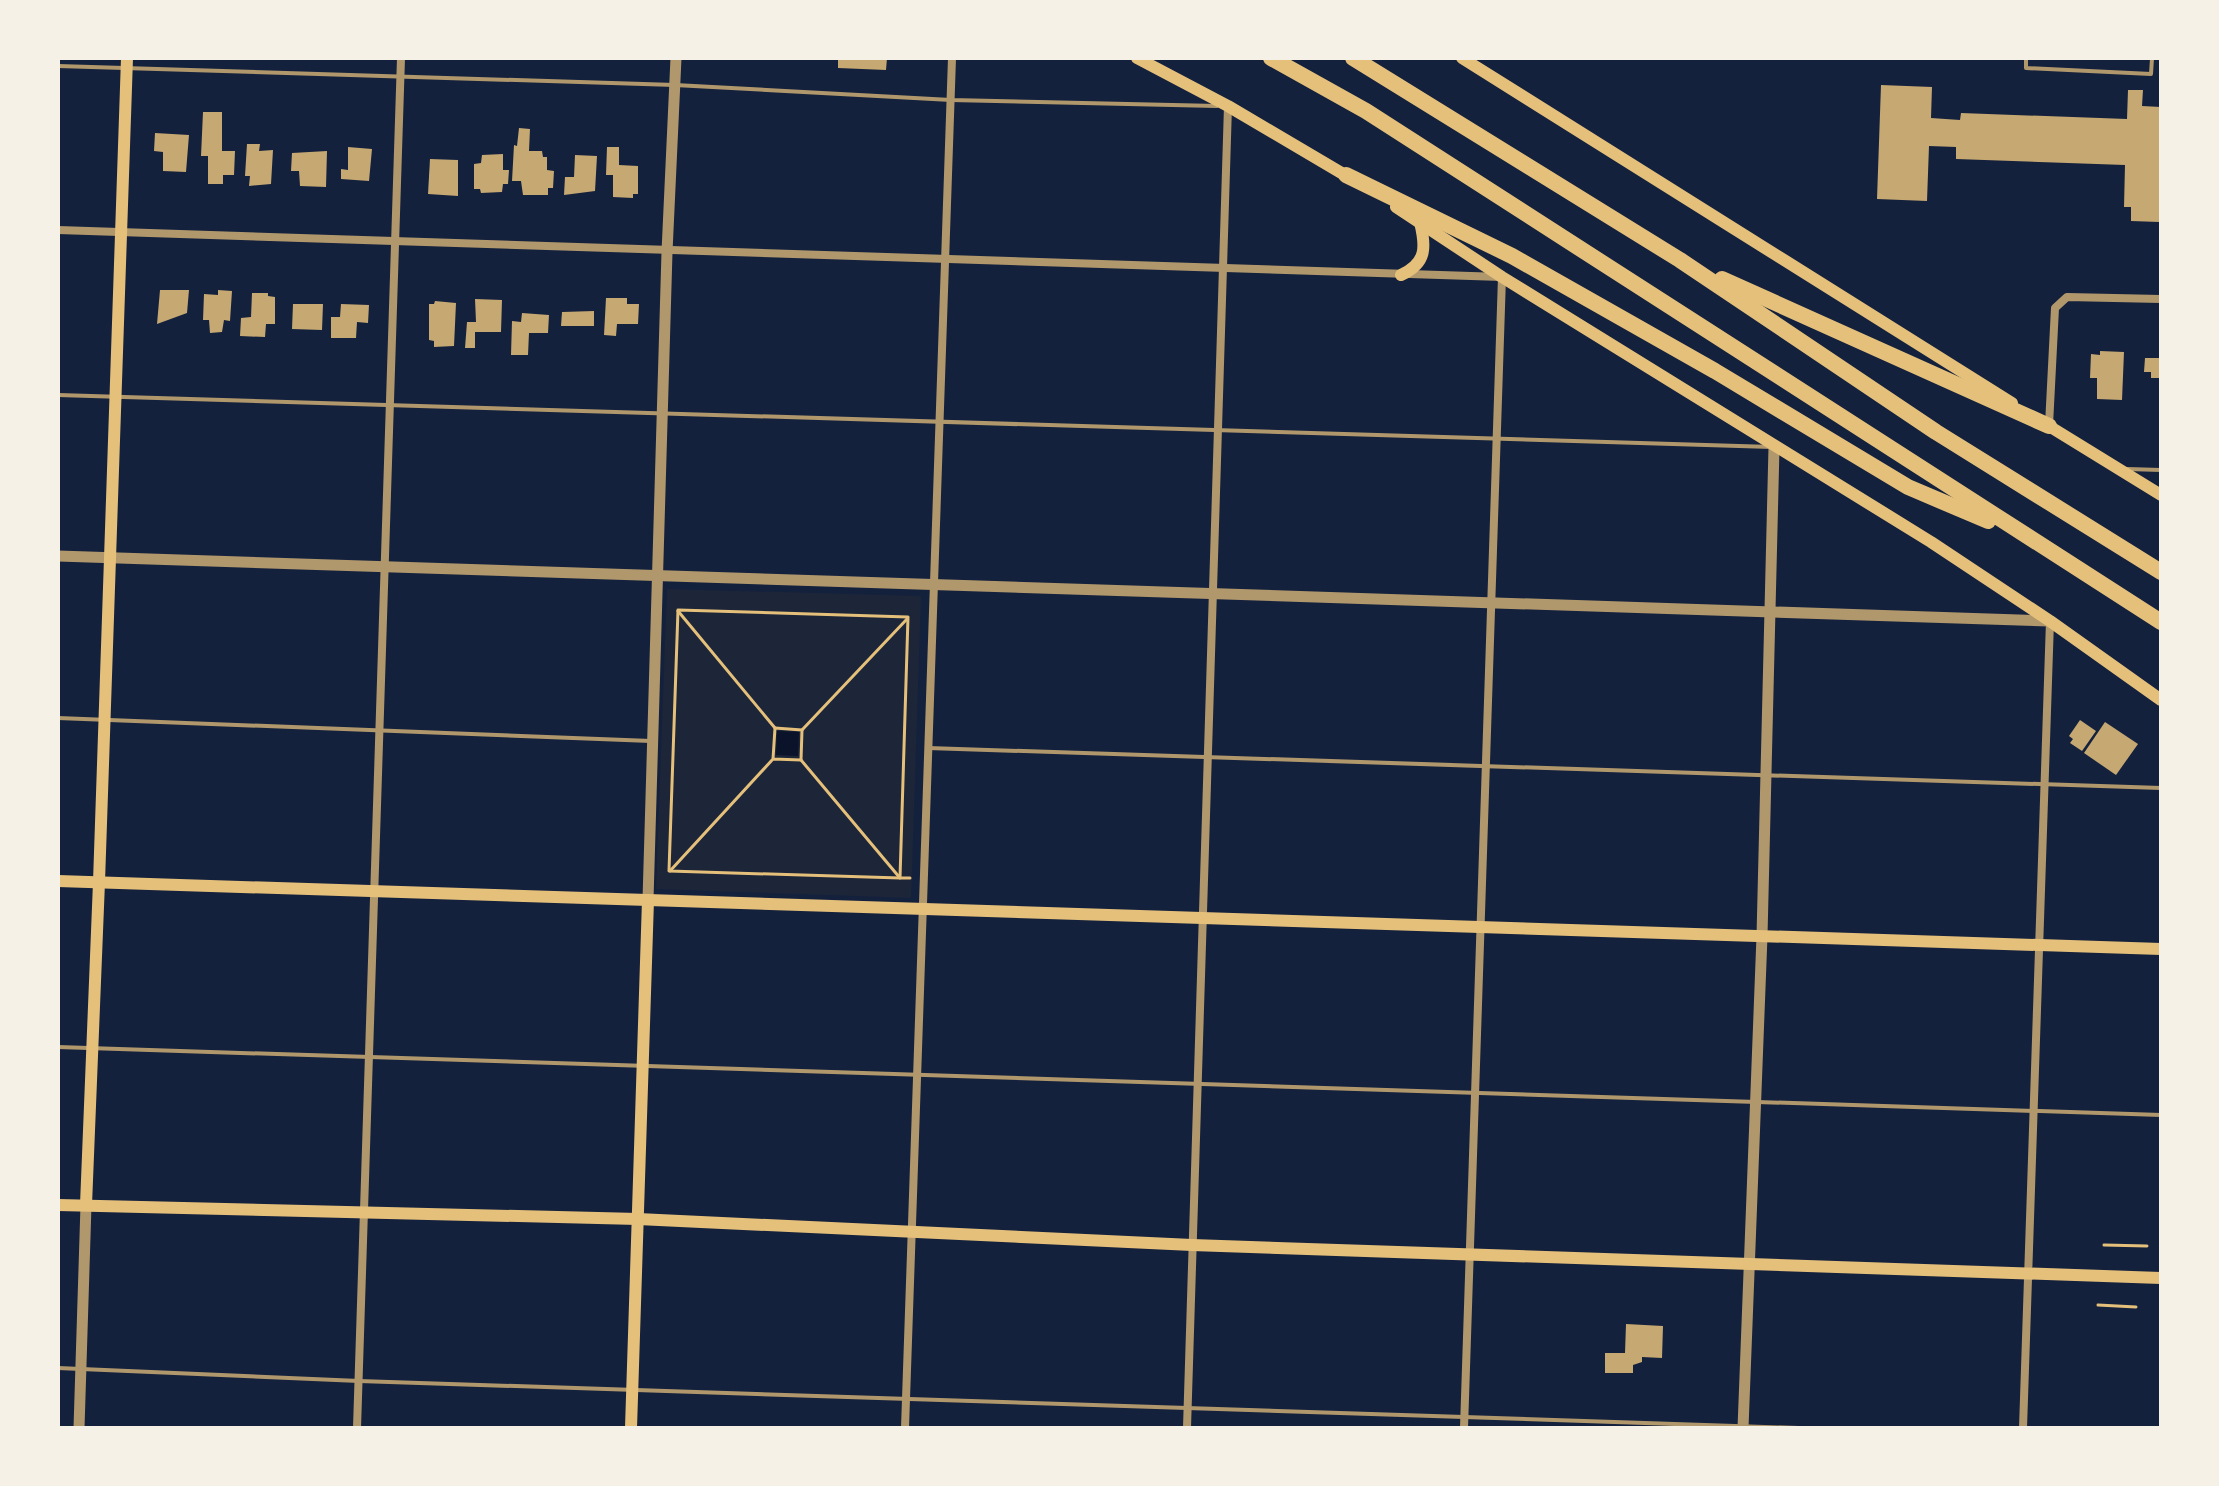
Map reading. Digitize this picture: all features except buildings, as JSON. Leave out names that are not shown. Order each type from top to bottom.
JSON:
[{"type":"highway","points":[[1271,58],[1366,111],[2161,622]]},
{"type":"highway","points":[[1353,58],[1680,260],[1936,432],[2161,572]]},
{"type":"highway","points":[[1360,58],[1381,75]]},
{"type":"highway","points":[[1346,175],[1512,256],[1715,371],[1908,487],[2031,538]]},
{"type":"highway","points":[[1680,260],[2049,426]]},
{"type":"main road","points":[[1137,58],[1228,106],[1346,175],[1502,277],[1931,542],[2161,700]]},
{"type":"main road","points":[[1462,58],[2161,495]]},
{"type":"main road","points":[[86,1205],[127,63]]},
{"type":"main road","points":[[1401,275],[1413,269],[1425,248],[1420,222]]},
{"type":"main road","points":[[58,881],[2161,949]]},
{"type":"main road","points":[[631,1428],[648,900]]},
{"type":"main road","points":[[58,1205],[638,1219],[1192,1245],[2161,1278]]},
{"type":"street","points":[[357,1428],[401,58]]},
{"type":"street","points":[[648,900],[667,252],[676,58]]},
{"type":"street","points":[[905,1428],[952,58]]},
{"type":"street","points":[[1187,1428],[1228,106]]},
{"type":"street","points":[[58,230],[1502,277],[1464,1423]]},
{"type":"street","points":[[2049,426],[2055,308],[2067,297],[2161,299]]},
{"type":"street","points":[[1743,1427],[1762,936],[1774,447]]},
{"type":"street","points":[[58,556],[2050,621],[2023,1428]]},
{"type":"street","points":[[79,1428],[86,1205]]},
{"type":"lane","points":[[2026,58],[2026,68],[2151,74],[2152,58]]},
{"type":"lane","points":[[58,66],[127,63],[675,85],[951,100],[1228,106]]},
{"type":"lane","points":[[58,395],[1774,447]]},
{"type":"lane","points":[[2119,469],[2161,470]]},
{"type":"lane","points":[[58,718],[653,741]]},
{"type":"lane","points":[[928,748],[2161,788]]},
{"type":"lane","points":[[58,1047],[2161,1115]]},
{"type":"lane","points":[[58,1368],[359,1381],[1187,1407],[1464,1423],[1799,1428]]},
{"type":"path","points":[[678,610],[908,617]]},
{"type":"path","points":[[669,871],[773,759],[775,728],[678,610]]},
{"type":"path","points":[[669,871],[678,610]]},
{"type":"path","points":[[900,878],[801,760],[802,730],[908,617]]},
{"type":"path","points":[[900,878],[908,617]]},
{"type":"path","points":[[775,728],[802,730]]},
{"type":"path","points":[[773,759],[801,760]]},
{"type":"path","points":[[669,871],[910,878]]},
{"type":"path","points":[[2104,1245],[2147,1246]]},
{"type":"path","points":[[2098,1305],[2136,1307]]},
{"type":"shaded area","points":[[667,589],[921,596],[911,898],[656,889]]},
{"type":"shaded area","points":[[777,731],[799,732],[798,756],[776,755]]}]
